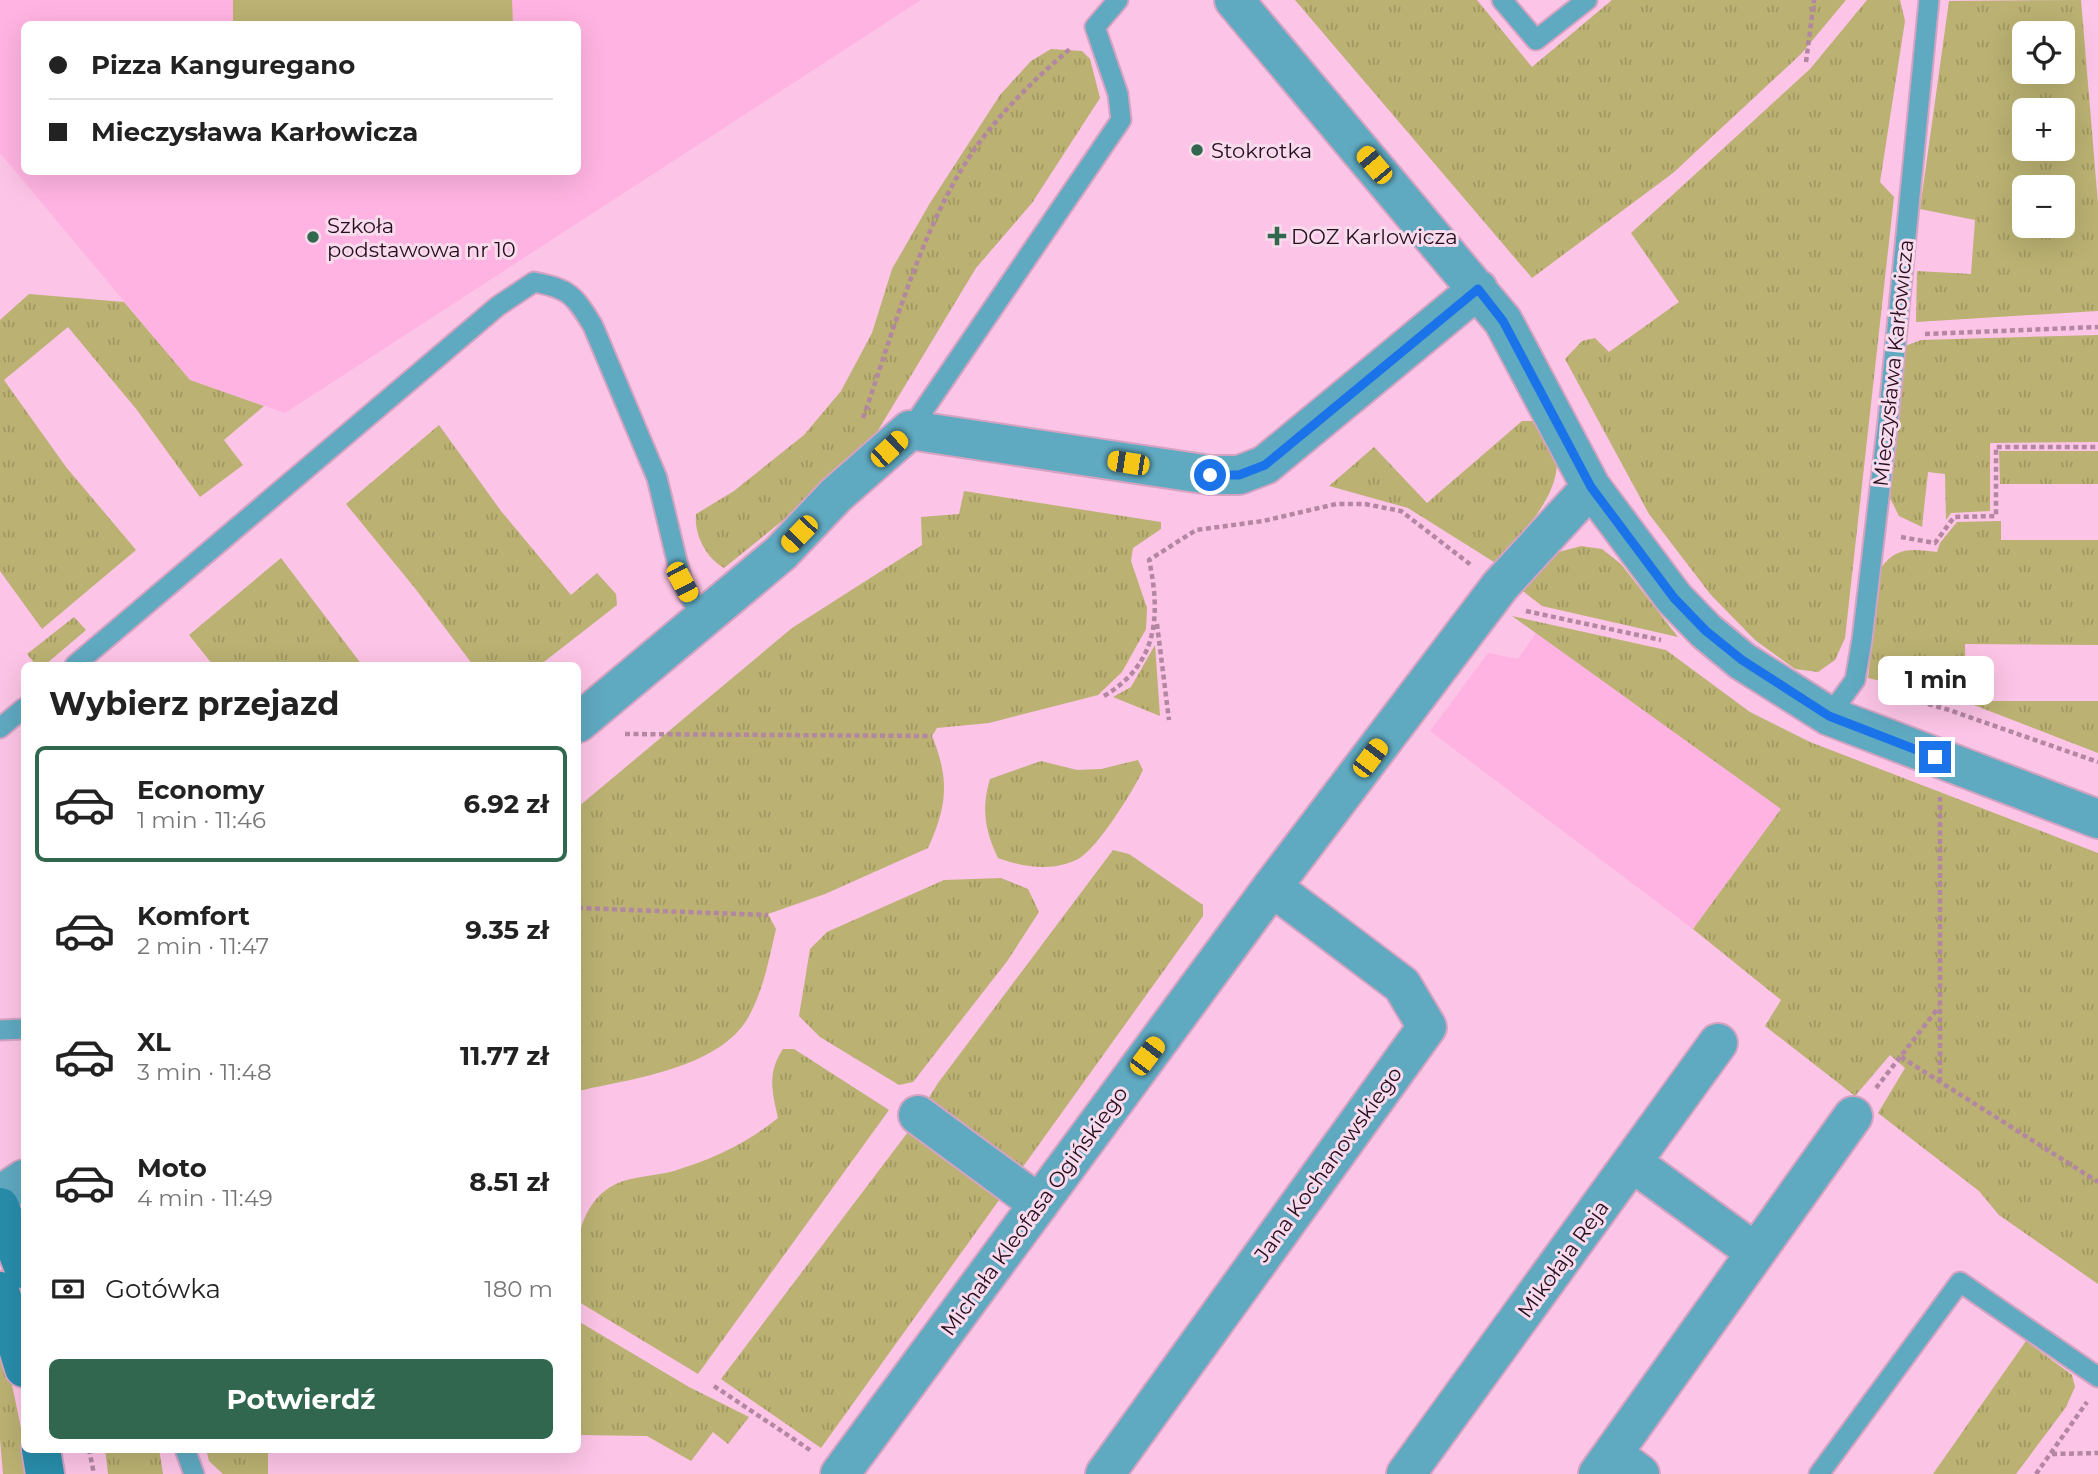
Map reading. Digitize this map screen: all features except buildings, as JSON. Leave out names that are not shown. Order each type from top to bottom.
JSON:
[{"type":"main road","points":[[0,1207],[21,1261]]},
{"type":"main road","points":[[0,1291],[21,1358]]},
{"type":"main road","points":[[42,1453],[45,1474]]},
{"type":"main road","points":[[68,1453],[71,1474]]},
{"type":"street","points":[[1234,0],[1503,321],[1591,487],[1674,598],[1706,631],[1742,660],[1829,716],[2098,819]]},
{"type":"street","points":[[581,720],[781,552],[836,495],[910,430],[1210,475],[1239,475],[1265,465],[1478,289]]},
{"type":"street","name":"Michała Kleofasa Ogińskiego","points":[[826,1462],[1039,1204],[1272,887],[1500,586],[1591,487]]},
{"type":"street","name":"Jana Kochanowskiego","points":[[1105,1474],[1427,1027],[1402,985],[1272,887]]},
{"type":"street","name":"Mikołaja Reja","points":[[1406,1474],[1718,1044]]},
{"type":"street","points":[[918,1115],[1039,1204]]},
{"type":"street","points":[[1617,1467],[1755,1251],[1853,1116]]},
{"type":"street","points":[[1633,1163],[1755,1251]]},
{"type":"street","points":[[0,1195],[21,1180]]},
{"type":"lane","points":[[910,430],[1121,120],[1118,94],[1095,27],[1118,0]]},
{"type":"lane","points":[[1502,0],[1536,40],[1587,0]]},
{"type":"lane","name":"Mieczysława Karłowicza","points":[[1829,716],[1855,680],[1876,533],[1930,0]]},
{"type":"lane","points":[[79,662],[498,306],[534,282],[563,287],[580,305],[593,326],[657,478],[682,582],[702,619]]},
{"type":"lane","points":[[0,1030],[21,1029]]},
{"type":"lane","points":[[1819,1474],[1960,1282],[2098,1377]]},
{"type":"lane","points":[[186,1453],[194,1474]]},
{"type":"path","points":[[1807,62],[1814,0]]},
{"type":"path","points":[[861,425],[913,276],[947,195],[980,141],[1017,96],[1076,44]]},
{"type":"path","points":[[1896,335],[2098,327]]},
{"type":"path","points":[[1876,533],[1935,543],[1954,517],[1996,516],[1996,447],[2098,447]]},
{"type":"path","points":[[1170,720],[1149,560],[1196,530],[1263,521],[1336,504],[1364,504],[1401,511],[1500,586],[1528,612],[1662,640]]},
{"type":"path","points":[[1104,695],[1122,685],[1139,664],[1157,620]]},
{"type":"path","points":[[1855,680],[2098,762]]},
{"type":"path","points":[[619,734],[932,736]]},
{"type":"path","points":[[1940,792],[1940,1082]]},
{"type":"path","points":[[581,908],[768,915]]},
{"type":"path","points":[[1853,1116],[1938,1007]]},
{"type":"path","points":[[1901,1057],[2098,1182]]},
{"type":"path","points":[[714,1386],[826,1462]]},
{"type":"path","points":[[2036,1474],[2090,1398]]},
{"type":"path","points":[[90,1453],[94,1474]]},
{"type":"path","points":[[2051,1454],[2098,1453]]},
{"type":"shaded area","name":"Szkoła podstawowa nr 10","points":[[0,0],[921,0],[285,413],[190,380],[0,153]]},
{"type":"shaded area","points":[[1536,633],[1781,809],[1693,929],[1430,731],[1488,653],[1518,659]]},
{"type":"green space","points":[[233,0],[512,0],[513,21],[233,21]]},
{"type":"green space","points":[[1295,0],[1477,0],[1532,67],[1612,0],[1846,0],[1801,54],[1673,173],[1532,278]]},
{"type":"green space","points":[[1867,0],[1900,0],[1905,21],[1880,182],[1894,197],[1845,638],[1835,660],[1818,672],[1795,669],[1755,640],[1711,595],[1649,514],[1565,359],[1582,341],[1595,338],[1609,352],[1679,302],[1631,233],[1810,69]]},
{"type":"green space","points":[[2081,0],[2098,204],[2098,311],[1916,322],[1917,271],[1971,274],[1975,220],[1920,209],[1949,1]]},
{"type":"green space","points":[[1051,49],[1082,51],[1090,59],[1100,98],[1032,203],[976,268],[874,437],[833,480],[724,568],[702,545],[696,514],[734,491],[804,435],[841,391],[872,333],[892,269],[930,203],[1000,95],[1031,61]]},
{"type":"green space","points":[[29,294],[124,302],[190,380],[264,406],[224,440],[243,465],[200,497],[137,410],[68,327],[4,380],[66,467],[136,550],[42,629],[0,571],[0,320]]},
{"type":"green space","points":[[2098,335],[2098,442],[1990,443],[1990,511],[1951,513],[1946,520],[1945,474],[1928,472],[1922,527],[1899,516],[1888,494],[1905,346],[1921,340]]},
{"type":"green space","points":[[1522,421],[1539,421],[1551,438],[1557,461],[1555,478],[1540,509],[1494,562],[1408,508],[1329,486],[1374,447],[1427,503]]},
{"type":"green space","points":[[439,425],[501,511],[571,595],[597,573],[616,594],[617,605],[544,662],[471,662],[346,504]]},
{"type":"green space","points":[[1999,451],[2098,451],[2098,484],[2000,484]]},
{"type":"green space","points":[[964,491],[1161,522],[1161,529],[1133,548],[1131,561],[1147,608],[1146,629],[1122,672],[1098,695],[989,723],[937,728],[932,736],[942,766],[944,793],[939,819],[928,848],[825,894],[768,914],[776,929],[759,995],[736,1034],[718,1048],[697,1059],[648,1076],[581,1090],[581,804],[792,628],[922,545],[921,517],[959,514]]},
{"type":"green space","points":[[2001,521],[2001,540],[2098,540],[2098,645],[1965,644],[1966,701],[2098,701],[2098,753],[1966,702],[1868,678],[1881,568],[1899,552],[1937,552],[1940,543],[1957,522]]},
{"type":"green space","points":[[1581,546],[1602,549],[1621,564],[1678,637],[1542,606],[1519,588],[1555,553]]},
{"type":"green space","points":[[281,558],[360,662],[211,662],[189,635]]},
{"type":"green space","points":[[1512,616],[1666,650],[1750,712],[1810,742],[2098,853],[2098,1284],[1999,1215],[1979,1191],[1878,1113],[1905,1068],[1890,1055],[1855,1096],[1765,1026],[1781,1000],[1693,929],[1781,809]]},
{"type":"green space","points":[[74,617],[86,630],[49,662],[34,662],[27,654]]},
{"type":"green space","points":[[1155,645],[1160,716],[1113,697],[1131,687]]},
{"type":"green space","points":[[1138,760],[1143,770],[1131,791],[1105,832],[1078,859],[1058,866],[1038,867],[998,858],[990,838],[985,810],[990,779],[1041,761],[1077,770],[1101,769]]},
{"type":"green space","points":[[1113,850],[1129,854],[1203,905],[1203,916],[821,1448],[721,1379],[908,1132],[938,1083]]},
{"type":"green space","points":[[1001,878],[1028,889],[1039,912],[1008,960],[913,1082],[899,1085],[820,1037],[799,1016],[810,949],[827,932],[944,880]]},
{"type":"green space","points":[[783,1049],[794,1049],[889,1110],[698,1374],[581,1303],[581,1230],[592,1205],[602,1193],[616,1184],[674,1171],[703,1161],[729,1150],[778,1118],[773,1074]]},
{"type":"green space","points":[[581,1323],[689,1387],[749,1417],[728,1444],[713,1432],[691,1461],[647,1436],[581,1435]]},
{"type":"green space","points":[[0,1327],[21,1428],[21,1453],[24,1453],[27,1474],[3,1474],[0,1439]]},
{"type":"green space","points":[[2026,1341],[2072,1375],[2075,1387],[2066,1407],[2016,1474],[1933,1474]]},
{"type":"green space","points":[[105,1453],[160,1453],[163,1474],[108,1474]]},
{"type":"green space","points":[[207,1453],[268,1453],[268,1474],[223,1474],[209,1461]]},
{"type":"place","name":"Stokrotka","points":[[1197,150]]},
{"type":"place","name":"DOZ Karlowicza","points":[[1277,236]]},
{"type":"place","name":"Szkoła podstawowa nr 10","points":[[313,237]]},
{"type":"route","points":[[1210,475],[1239,475],[1265,465],[1478,289],[1503,321],[1591,487],[1674,598],[1706,631],[1742,660],[1829,716],[1935,757]]}]
